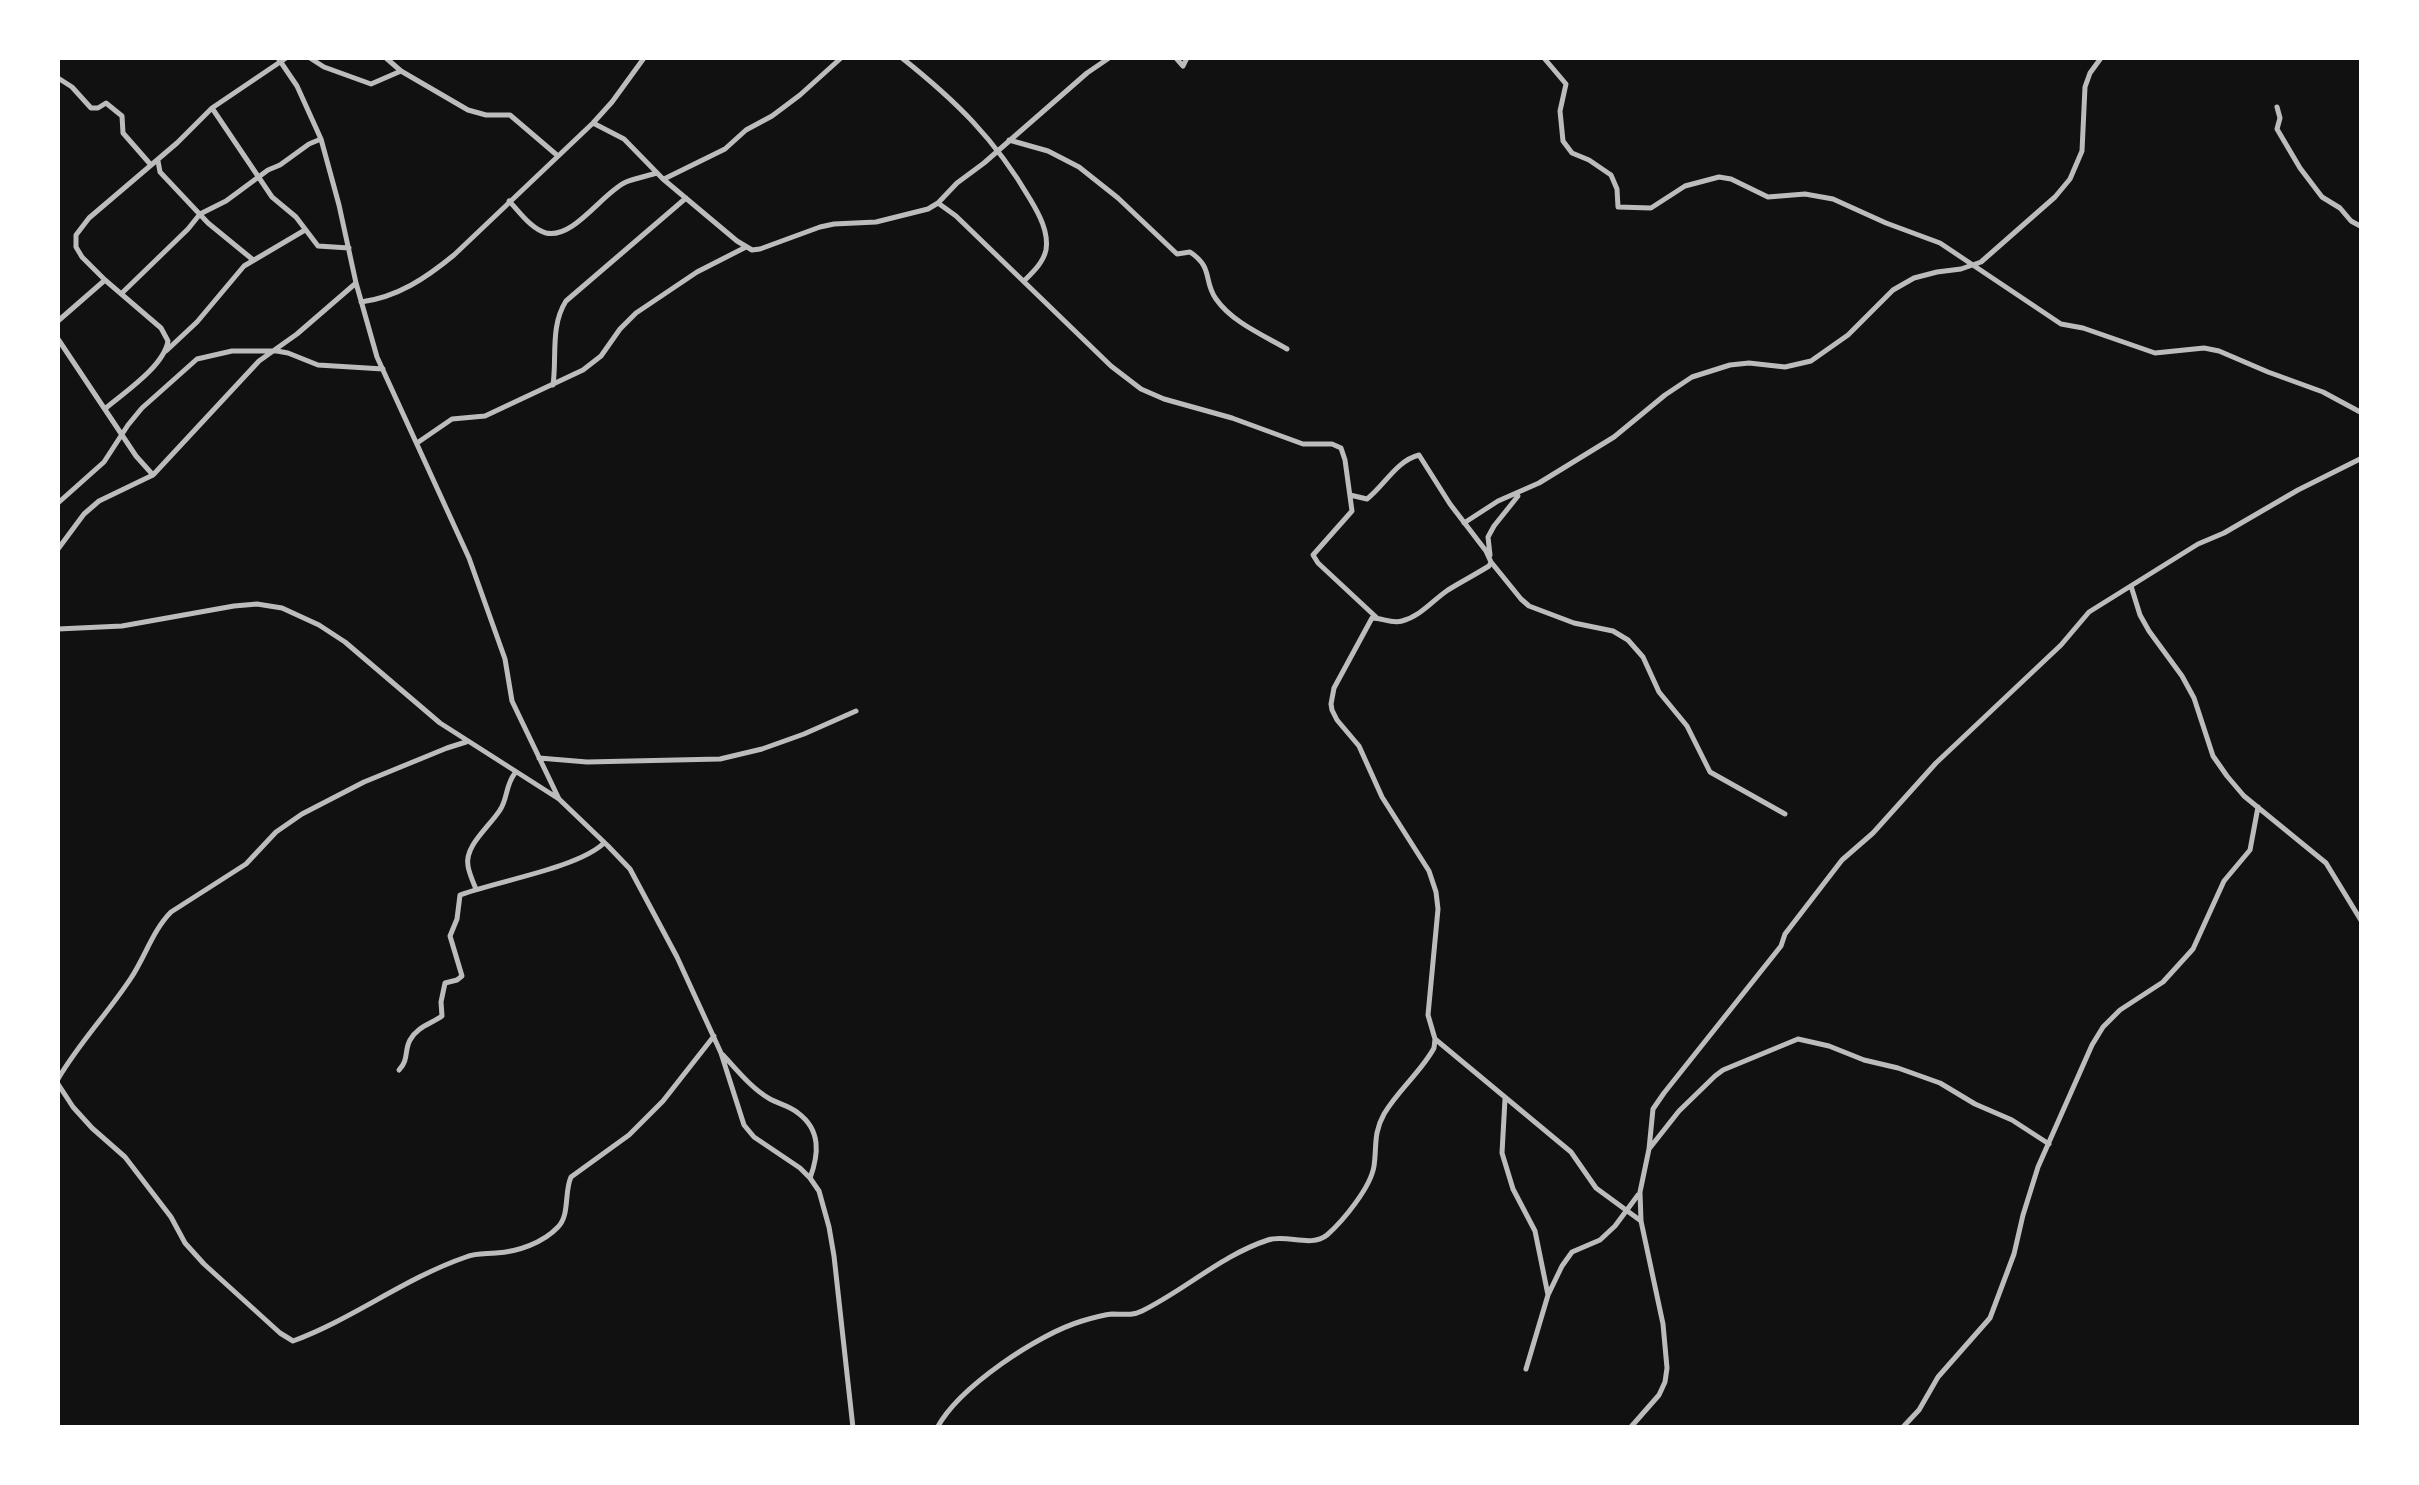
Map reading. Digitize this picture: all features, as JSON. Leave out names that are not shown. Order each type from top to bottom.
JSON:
[{"type":"street","points":[[310,58],[371,84],[400,71]]},
{"type":"street","points":[[386,58],[400,71],[468,110],[486,116],[510,115],[558,156]]},
{"type":"street","points":[[361,302],[388,297],[435,271],[593,123],[644,58]]},
{"type":"street","points":[[509,201],[536,228],[557,233],[580,220],[624,183],[660,176],[725,149],[746,130],[800,96],[841,58]]},
{"type":"street","points":[[902,58],[936,85],[998,149],[1036,208],[1046,234],[1045,254],[1024,281]]},
{"type":"street","points":[[593,123],[624,139],[660,176],[746,247],[760,249],[820,227],[876,222],[938,203],[1087,72],[1109,58]]},
{"type":"street","points":[[1176,58],[1183,66],[1188,58]]},
{"type":"street","points":[[1544,58],[1566,84],[1560,110],[1566,146],[1611,175],[1618,207],[1651,208],[1685,186],[1718,177],[1768,197],[1805,194],[1833,199],[1940,242],[2061,324],[2154,352],[2204,348],[2219,351],[2323,392],[2362,414]]},
{"type":"street","points":[[1464,523],[1614,436],[1692,377],[1730,365],[1785,367],[1811,361],[1848,335],[1893,290],[1914,278],[1974,266],[2070,179],[2082,151],[2085,86],[2100,58]]},
{"type":"street","points":[[106,408],[164,352],[168,347],[166,335],[78,251],[76,235],[89,218],[212,108],[282,59],[321,139],[361,302],[382,369],[468,558],[505,659],[512,701],[559,799]]},
{"type":"street","points":[[58,78],[91,108],[106,103],[122,116],[122,130],[151,165]]},
{"type":"street","points":[[2277,107],[2277,129],[2300,168],[2322,197],[2362,228]]},
{"type":"street","points":[[212,108],[272,197],[291,212],[318,246],[349,248]]},
{"type":"street","points":[[122,293],[200,214],[321,139]]},
{"type":"street","points":[[1009,140],[1048,150],[1079,166],[1177,254],[1190,252],[1199,258],[1208,272],[1210,290],[1232,316],[1288,349]]},
{"type":"street","points":[[159,158],[160,172],[252,260]]},
{"type":"street","points":[[553,385],[556,324],[566,301],[686,198]]},
{"type":"street","points":[[938,203],[1102,358],[1141,389],[1303,444],[1338,445],[1346,460],[1352,506],[1313,555],[1376,618],[1393,623],[1406,620],[1489,566],[1488,537],[1520,493]]},
{"type":"street","points":[[164,352],[197,322],[252,260],[306,230]]},
{"type":"street","points":[[416,443],[452,419],[485,416],[583,370],[602,356],[636,313],[697,272],[746,247]]},
{"type":"street","points":[[58,321],[105,280]]},
{"type":"street","points":[[58,549],[98,501],[153,475],[260,361],[356,283]]},
{"type":"street","points":[[58,339],[136,456],[153,475]]},
{"type":"street","points":[[58,503],[104,462],[142,408],[198,359],[232,351],[274,352],[288,353],[318,365],[382,369]]},
{"type":"street","points":[[1350,495],[1367,499],[1404,462],[1419,455],[1521,599],[1574,623],[1613,631],[1628,640],[1643,657],[1658,692],[1687,726],[1710,772],[1785,814]]},
{"type":"street","points":[[1630,1428],[1659,1394],[1668,1368],[1663,1324],[1641,1221],[1640,1192],[1653,1109],[1664,1093],[1842,860],[1873,834],[1936,763],[2061,644],[2089,612],[2198,544],[2362,458]]},
{"type":"street","points":[[2131,586],[2148,631],[2194,698],[2213,756],[2226,776],[2326,863],[2362,922]]},
{"type":"street","points":[[58,629],[122,626],[234,606],[282,608],[345,642],[440,723],[559,799],[604,842],[630,870],[677,957],[722,1053],[744,1124],[754,1137],[810,1178],[818,1191],[829,1228],[853,1428]]},
{"type":"street","points":[[936,1428],[975,1386],[1012,1356],[1050,1334],[1098,1316],[1138,1313],[1227,1260],[1273,1238],[1314,1240],[1326,1236],[1370,1178],[1375,1134],[1382,1116],[1434,1048],[1428,1015],[1438,909],[1429,871],[1382,796],[1360,746],[1337,720],[1330,704],[1334,688],[1372,618],[1376,618]]},
{"type":"street","points":[[539,758],[587,762],[720,759],[804,734],[856,710]]},
{"type":"street","points":[[468,742],[364,782],[302,814],[276,832],[246,864],[171,912],[132,977],[76,1049],[58,1082],[92,1128],[125,1156],[186,1243],[280,1333],[293,1340],[346,1318],[450,1262],[476,1253],[523,1248],[551,1234],[562,1224],[571,1176],[610,1151],[663,1101],[714,1036]]},
{"type":"street","points":[[530,782],[545,770]]},
{"type":"street","points":[[476,889],[466,862],[470,850],[501,808],[505,789],[515,772]]},
{"type":"street","points":[[1902,1428],[1920,1410],[1938,1377],[1990,1318],[2014,1254],[2038,1166],[2103,1027],[2120,1010],[2163,982],[2193,949],[2224,881],[2250,850],[2258,807]]},
{"type":"street","points":[[398,1070],[405,1064],[411,1039],[426,1024],[441,1019],[445,983],[462,976],[450,936],[458,919],[460,895],[594,852],[604,842]]},
{"type":"street","points":[[1435,1039],[1571,1152],[1596,1188],[1641,1221]]},
{"type":"street","points":[[1649,1148],[1678,1111],[1715,1076],[1798,1039],[1940,1083],[2049,1144]]},
{"type":"street","points":[[722,1053],[768,1098],[796,1110],[804,1118],[816,1138],[818,1157],[810,1178]]},
{"type":"street","points":[[1505,1099],[1502,1153],[1512,1189],[1535,1231],[1548,1296]]},
{"type":"street","points":[[1526,1369],[1548,1296],[1562,1266],[1572,1252],[1600,1240],[1615,1226],[1640,1192]]}]
